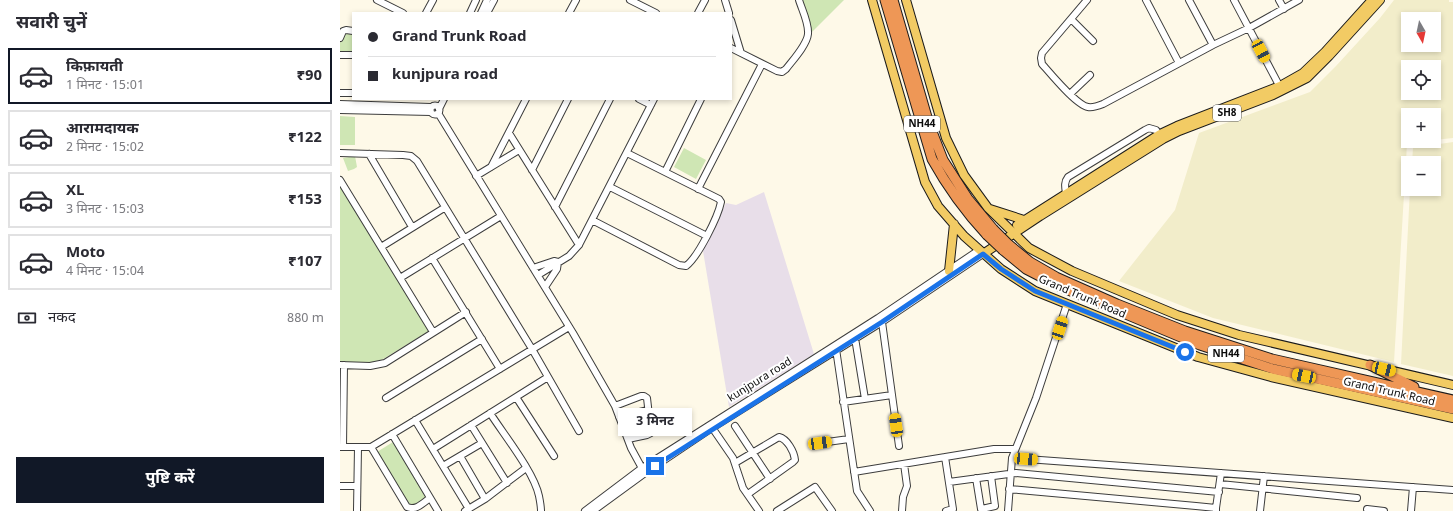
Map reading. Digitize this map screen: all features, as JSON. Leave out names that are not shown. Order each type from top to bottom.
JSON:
[{"type":"highway","name":"NH44","points":[[885,0],[932,159],[945,182],[966,212],[990,232],[1026,269],[1061,287],[1178,337],[1272,373]]},
{"type":"highway","name":"NH44","points":[[893,0],[929,124],[943,160],[990,232]]},
{"type":"highway","name":"NH44","points":[[1005,247],[1056,277],[1117,304],[1186,330],[1272,359],[1432,395]]},
{"type":"highway","points":[[1370,365],[1432,395]]},
{"type":"highway","name":"Grand Trunk Road","points":[[1272,373],[1453,409]]},
{"type":"highway","name":"Grand Trunk Road","points":[[1432,395],[1453,400]]},
{"type":"main road","name":"Grand Trunk Road","points":[[872,0],[925,182],[938,206],[981,252],[1001,269],[1035,291],[1198,357],[1272,373],[1453,418]]},
{"type":"main road","name":"Grand Trunk Road","points":[[906,0],[946,138],[964,175],[988,208],[1029,248],[1072,271],[1177,315],[1239,335],[1453,385]]},
{"type":"main road","name":"SH8","points":[[1281,88],[1310,68],[1372,0]]},
{"type":"main road","name":"SH8","points":[[1012,232],[1024,220],[1066,193],[1161,137],[1179,131],[1281,88],[1299,83],[1314,72],[1380,0]]},
{"type":"main road","name":"SH8","points":[[981,252],[1161,137]]},
{"type":"main road","points":[[988,208],[1024,220]]},
{"type":"main road","points":[[950,273],[954,224]]},
{"type":"street","points":[[376,0],[401,12]]},
{"type":"street","points":[[427,12],[433,0]]},
{"type":"street","points":[[470,12],[476,0]]},
{"type":"street","points":[[481,12],[487,0]]},
{"type":"street","points":[[488,12],[494,0]]},
{"type":"street","points":[[570,12],[576,0]]},
{"type":"street","points":[[630,0],[654,12]]},
{"type":"street","points":[[699,12],[705,0]]},
{"type":"street","points":[[725,0],[729,12]]},
{"type":"street","points":[[732,48],[762,64],[782,72],[786,69],[806,40],[807,27],[799,0]]},
{"type":"street","points":[[1087,0],[1042,53],[1041,58],[1042,64],[1070,94],[1082,105],[1089,108],[1103,104],[1212,45],[1249,28],[1299,0]]},
{"type":"street","points":[[1146,0],[1179,63]]},
{"type":"street","points":[[1189,0],[1212,45]]},
{"type":"street","points":[[1234,0],[1281,88]]},
{"type":"street","points":[[1279,0],[1284,9]]},
{"type":"street","points":[[1071,19],[1094,41]]},
{"type":"street","points":[[732,23],[741,53]]},
{"type":"street","points":[[340,38],[344,31],[352,31]]},
{"type":"street","points":[[732,38],[735,33]]},
{"type":"street","points":[[340,55],[352,55]]},
{"type":"street","points":[[698,189],[762,64]]},
{"type":"street","points":[[1070,94],[1090,75]]},
{"type":"street","points":[[340,93],[352,93]]},
{"type":"street","points":[[340,110],[435,107],[443,100]]},
{"type":"street","points":[[491,167],[526,100]]},
{"type":"street","points":[[532,170],[567,100]]},
{"type":"street","points":[[555,207],[609,100]]},
{"type":"street","points":[[664,172],[700,100]]},
{"type":"street","points":[[538,275],[569,256],[579,245],[653,102]]},
{"type":"street","points":[[340,104],[435,107]]},
{"type":"street","points":[[435,107],[538,275],[615,406],[624,430],[643,470]]},
{"type":"street","points":[[1066,193],[1065,184],[1068,177],[1145,130],[1153,128],[1161,137]]},
{"type":"street","points":[[509,133],[579,245]]},
{"type":"street","points":[[476,176],[519,150]]},
{"type":"street","points":[[340,153],[411,156],[417,161],[444,208],[532,349],[579,431]]},
{"type":"street","points":[[592,220],[679,265],[686,266],[692,262],[707,236],[721,202],[719,199],[627,153]]},
{"type":"street","points":[[369,154],[412,227]]},
{"type":"street","points":[[340,180],[433,332]]},
{"type":"street","points":[[610,187],[707,236]]},
{"type":"street","points":[[381,247],[444,208]]},
{"type":"street","points":[[400,278],[501,216]]},
{"type":"street","name":"kunjpura road","points":[[585,511],[643,470],[895,310],[981,252]]},
{"type":"street","points":[[432,258],[500,369]]},
{"type":"street","points":[[533,268],[554,261],[558,262]]},
{"type":"street","points":[[545,287],[557,269],[558,262]]},
{"type":"street","points":[[1015,511],[1008,511],[1012,458],[1036,398],[1067,304]]},
{"type":"street","name":"kunjpura road","points":[[836,348],[882,322],[895,310]]},
{"type":"street","points":[[466,312],[385,363],[370,366],[342,365],[341,447],[371,447],[569,327]]},
{"type":"street","points":[[882,322],[899,446]]},
{"type":"street","points":[[386,398],[482,338]]},
{"type":"street","points":[[855,338],[865,399]]},
{"type":"street","points":[[836,348],[857,491],[870,511]]},
{"type":"street","points":[[433,449],[548,377]]},
{"type":"street","points":[[843,402],[892,395]]},
{"type":"street","points":[[516,396],[554,456]]},
{"type":"street","points":[[615,406],[644,396],[647,398],[651,431],[649,434],[628,439]]},
{"type":"street","points":[[619,417],[648,410]]},
{"type":"street","points":[[490,413],[535,484],[539,495],[541,511]]},
{"type":"street","points":[[415,420],[443,466],[467,510],[485,499],[526,468]]},
{"type":"street","points":[[624,430],[650,423]]},
{"type":"street","points":[[471,425],[507,483]]},
{"type":"street","points":[[711,426],[733,458],[740,480],[759,511]]},
{"type":"street","points":[[735,426],[770,479]]},
{"type":"street","points":[[392,434],[438,511]]},
{"type":"street","points":[[735,463],[779,437],[785,440],[795,457],[794,462],[748,494]]},
{"type":"street","points":[[820,443],[849,439]]},
{"type":"street","points":[[443,466],[482,442]]},
{"type":"street","points":[[357,511],[358,447]]},
{"type":"street","points":[[371,447],[407,507],[415,509],[430,498]]},
{"type":"street","points":[[854,472],[994,449],[1015,449]]},
{"type":"street","points":[[460,456],[485,499]]},
{"type":"street","points":[[945,457],[953,509],[946,511]]},
{"type":"street","points":[[1012,458],[1453,490]]},
{"type":"street","points":[[902,511],[903,497],[907,486],[904,464]]},
{"type":"street","name":"kunjpura road","points":[[593,511],[643,470]]},
{"type":"street","points":[[949,482],[1010,472],[1219,492]]},
{"type":"street","points":[[1009,489],[1216,510],[1221,472]]},
{"type":"street","points":[[976,478],[980,509],[982,509],[995,506],[992,476]]},
{"type":"street","points":[[1260,511],[1264,476]]},
{"type":"street","points":[[1220,484],[1357,498]]},
{"type":"street","points":[[340,486],[357,486]]},
{"type":"street","points":[[777,511],[815,487],[830,510]]},
{"type":"street","points":[[1411,511],[1413,487]]},
{"type":"street","points":[[1367,509],[1384,511]]},
{"type":"shaded area","points":[[1394,0],[1449,0],[1449,2],[1453,2],[1453,138],[1441,139],[1441,108],[1401,108],[1401,148],[1407,148],[1406,156],[1401,156],[1401,196],[1404,196],[1394,362],[1213,318],[1119,281],[1175,210],[1199,133],[1310,92],[1380,18]]},
{"type":"shaded area","points":[[1453,142],[1453,376],[1401,364],[1410,196],[1441,196],[1441,156],[1412,156],[1413,148],[1441,148],[1441,144]]},
{"type":"shaded area","points":[[764,192],[814,354],[729,407],[703,251],[707,239],[726,203],[736,205]]},
{"type":"green space","points":[[801,0],[844,0],[810,34]]},
{"type":"green space","points":[[346,31],[352,34],[352,53],[340,52],[340,43]]},
{"type":"green space","points":[[340,116],[355,117],[355,145],[340,145]]},
{"type":"green space","points":[[684,148],[706,160],[696,179],[674,167]]},
{"type":"green space","points":[[355,156],[357,167],[348,171],[343,158]]},
{"type":"green space","points":[[340,186],[429,331],[375,364],[340,362]]},
{"type":"green space","points":[[393,442],[427,497],[411,507],[377,452]]},
{"type":"route","points":[[655,466],[882,322],[983,254],[1001,269],[1035,291],[1185,352]]}]
